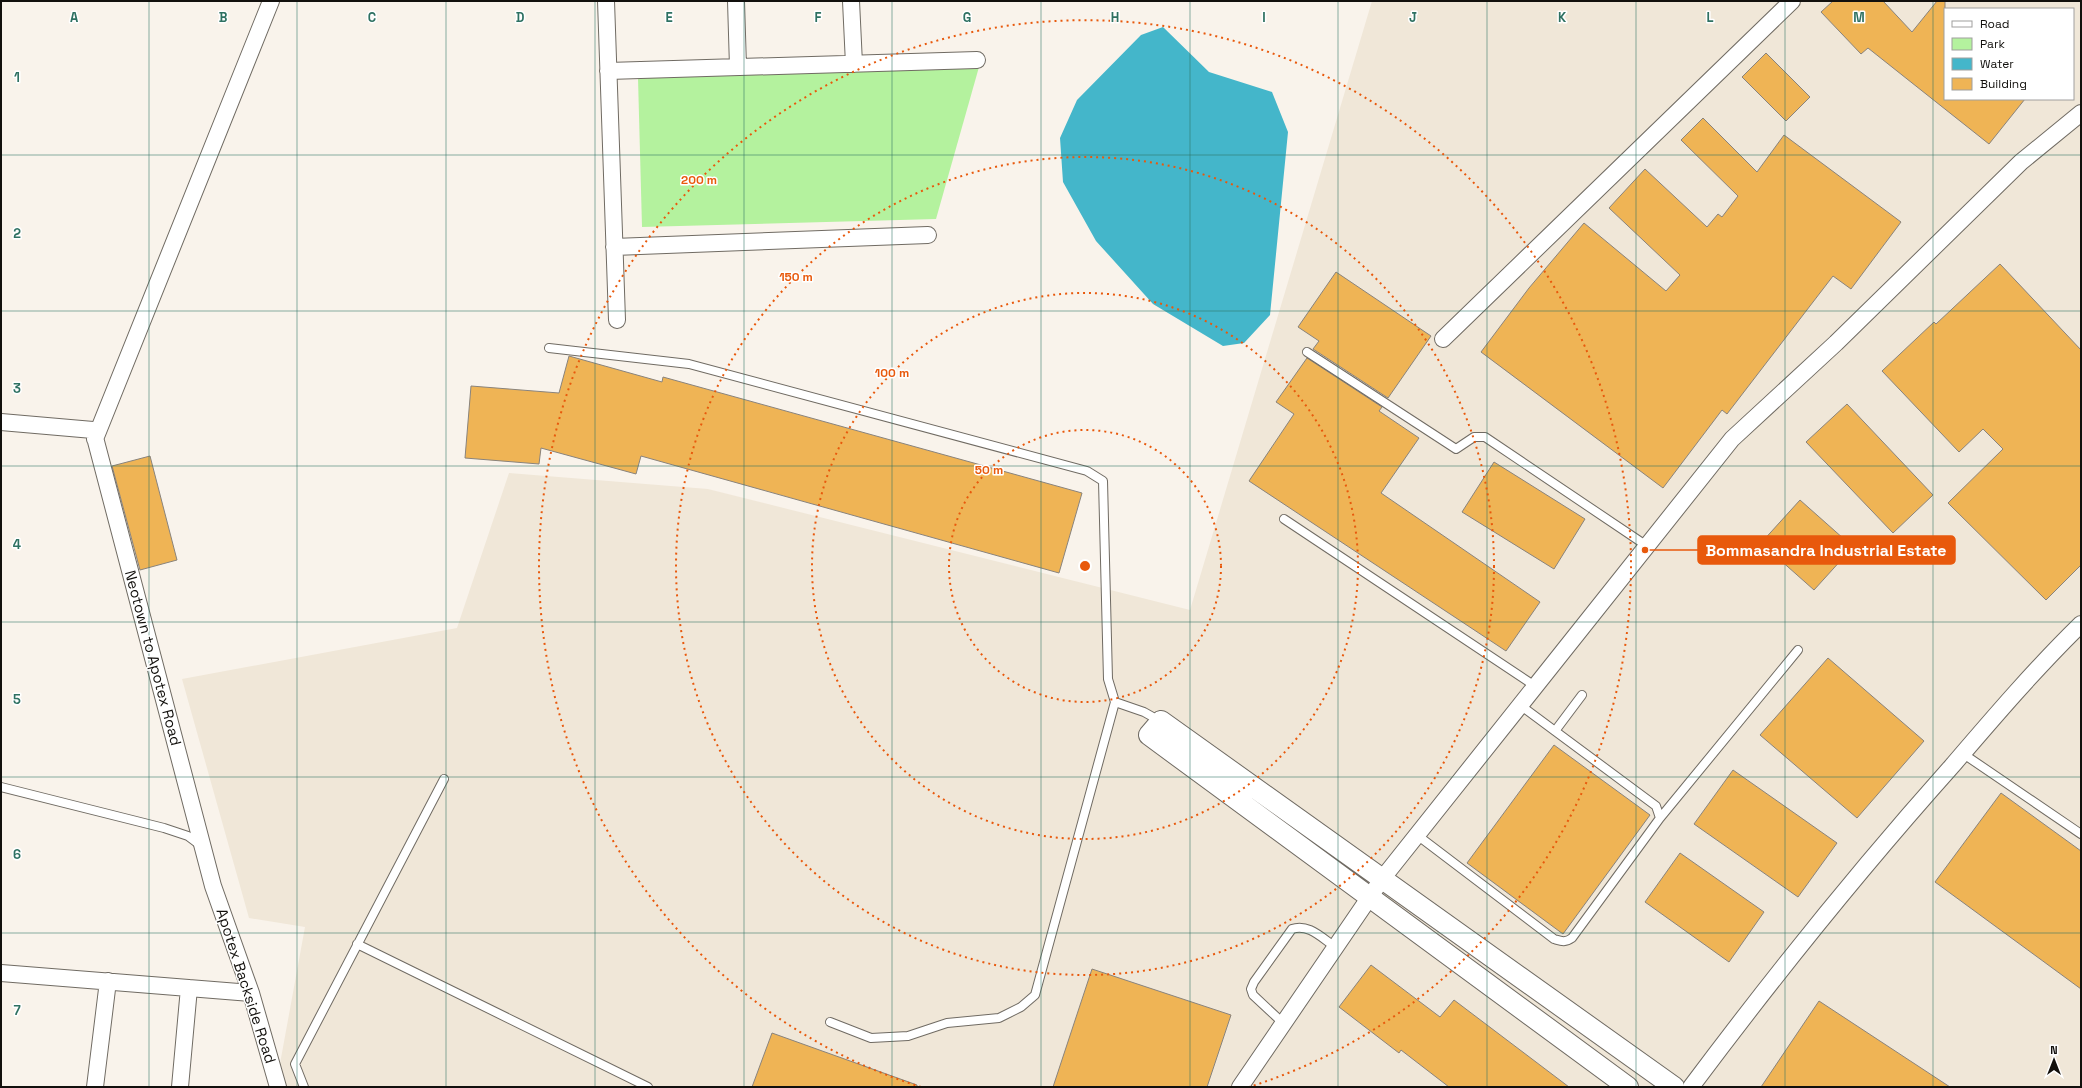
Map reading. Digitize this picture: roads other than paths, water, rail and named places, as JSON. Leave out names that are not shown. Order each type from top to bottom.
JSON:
[{"type":"street","points":[[1,422],[94,434],[271,1]]},
{"type":"street","points":[[606,1],[617,320]]},
{"type":"street","points":[[736,1],[738,67]]},
{"type":"street","points":[[851,1],[854,64]]},
{"type":"street","points":[[1443,339],[1792,1]]},
{"type":"street","points":[[608,71],[977,60]]},
{"type":"street","points":[[1240,1087],[1334,946],[1382,878],[1732,439],[1836,342],[2021,162],[2081,113]]},
{"type":"street","points":[[614,247],[928,235]]},
{"type":"street","name":"Neotown to Apotex Road","points":[[94,434],[213,886]]},
{"type":"street","points":[[1691,1087],[1768,985],[1887,838],[2044,660],[2081,624]]},
{"type":"street","points":[[1155,728],[1382,878],[1674,1087]]},
{"type":"street","points":[[1155,728],[1369,896],[1628,1087]]},
{"type":"street","name":"Apotex Backside Road","points":[[213,886],[251,993],[278,1087]]},
{"type":"street","points":[[1,973],[251,993]]},
{"type":"street","points":[[95,1087],[108,981]]},
{"type":"street","points":[[180,1087],[189,988]]},
{"type":"lane","points":[[549,348],[689,364],[1087,471],[1103,480],[1108,679],[1115,702],[1035,995],[1022,1007],[999,1018],[947,1023],[908,1036],[871,1038],[830,1022]]},
{"type":"lane","points":[[1308,352],[1456,449],[1474,437],[1485,437],[1647,546]]},
{"type":"lane","points":[[1284,520],[1535,686]]},
{"type":"lane","points":[[1417,835],[1554,939],[1568,941],[1660,818],[1798,650]]},
{"type":"lane","points":[[1555,731],[1582,695]]},
{"type":"lane","points":[[1115,702],[1144,712],[1155,728]]},
{"type":"lane","points":[[1520,705],[1656,806],[1660,818]]},
{"type":"lane","points":[[1962,753],[2081,834]]},
{"type":"lane","points":[[304,1087],[295,1064],[444,779]]},
{"type":"lane","points":[[1,787],[164,828],[188,836],[203,846]]},
{"type":"lane","points":[[1283,1023],[1253,995],[1251,989],[1254,982],[1292,929],[1298,927],[1307,928],[1334,946]]},
{"type":"lane","points":[[357,944],[648,1087]]},
{"type":"water","points":[[1163,27],[1209,72],[1272,92],[1288,132],[1270,315],[1244,343],[1223,346],[1153,304],[1096,241],[1063,182],[1060,138],[1077,100],[1141,35]]},
{"type":"place","name":"Bommasandra Industrial Estate","points":[[1645,550]]}]
